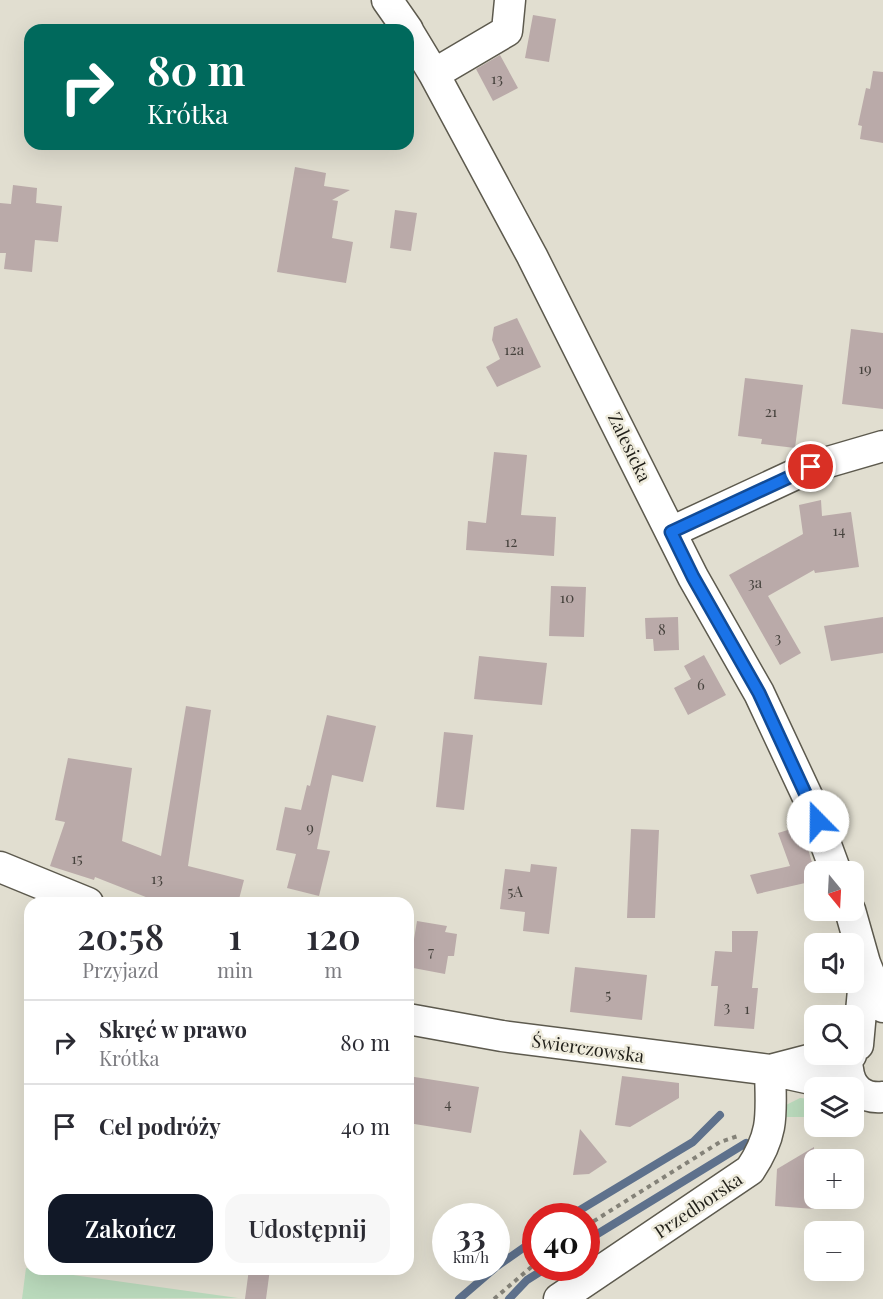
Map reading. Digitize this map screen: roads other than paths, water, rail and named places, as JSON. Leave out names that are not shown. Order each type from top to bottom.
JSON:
[{"type":"street","name":"Zalesicka","points":[[387,0],[404,24]]},
{"type":"street","points":[[434,74],[507,31],[510,0]]},
{"type":"street","name":"Zalesicka","points":[[414,40],[579,347],[671,532],[784,741],[832,861]]},
{"type":"street","points":[[671,532],[811,467],[883,446]]},
{"type":"street","points":[[0,867],[73,897]]},
{"type":"street","points":[[855,921],[874,960],[883,1006]]},
{"type":"street","points":[[864,1027],[874,960]]},
{"type":"street","name":"Świerczowska","points":[[414,1020],[502,1036],[770,1070],[868,1093]]},
{"type":"street","name":"Świerczowska","points":[[770,1070],[804,1061]]},
{"type":"street","points":[[852,1065],[848,1072],[868,1093]]},
{"type":"street","name":"Przedborska","points":[[559,1299],[750,1170],[763,1150],[770,1131],[770,1070]]},
{"type":"waterway","points":[[592,1203],[693,1142],[720,1115]]},
{"type":"waterway","points":[[600,1232],[746,1143]]},
{"type":"waterway","points":[[510,1257],[522,1249]]},
{"type":"waterway","points":[[459,1299],[480,1281]]},
{"type":"waterway","points":[[509,1299],[526,1281]]}]
